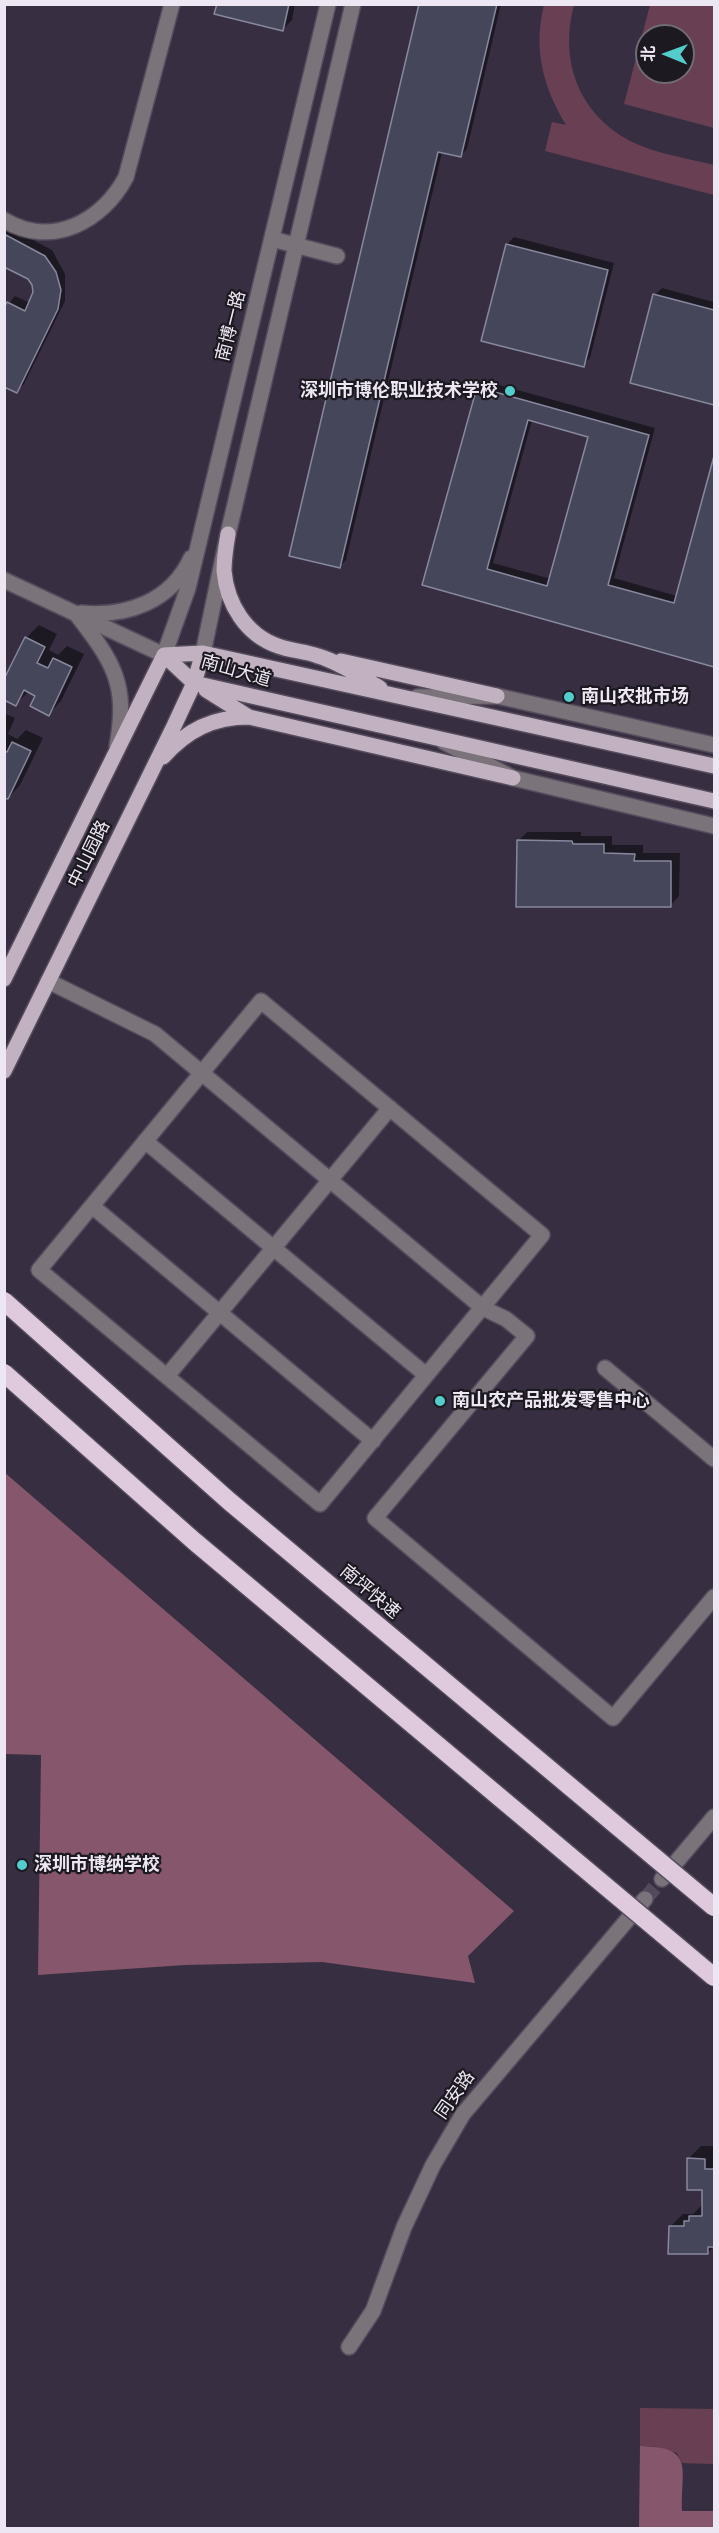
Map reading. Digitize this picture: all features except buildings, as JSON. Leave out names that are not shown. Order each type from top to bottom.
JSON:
[{"type":"highway","name":"南坪快速","points":[[4,1301],[229,1501],[714,1907]]},
{"type":"highway","points":[[4,1373],[194,1541],[714,1977]]},
{"type":"main road","points":[[228,534],[224,570],[228,591],[237,612],[260,638],[278,646],[496,696]]},
{"type":"main road","name":"南山大道","points":[[164,655],[203,653],[714,766]]},
{"type":"main road","name":"中山园路","points":[[4,1071],[194,683],[203,653]]},
{"type":"main road","name":"南山大道","points":[[164,655],[194,683],[714,801]]},
{"type":"main road","name":"中山园路","points":[[4,979],[164,655]]},
{"type":"main road","points":[[320,656],[399,698]]},
{"type":"main road","points":[[194,683],[249,717]]},
{"type":"main road","points":[[151,770],[173,745],[210,722],[226,717],[249,717],[513,778]]},
{"type":"main road","points":[[366,745],[436,738]]},
{"type":"street","points":[[4,220],[27,229],[47,231],[67,229],[86,222],[116,195],[126,177],[172,4]]},
{"type":"street","name":"南博一路","points":[[164,655],[188,588],[328,4]]},
{"type":"street","points":[[203,653],[228,534],[353,4]]},
{"type":"street","points":[[272,239],[337,256]]},
{"type":"street","points":[[75,613],[116,613],[138,608],[160,597],[177,581],[201,536]]},
{"type":"street","points":[[4,580],[164,655]]},
{"type":"street","points":[[75,613],[100,644],[116,674],[121,697],[122,720],[116,754]]},
{"type":"street","points":[[399,698],[496,696],[714,746]]},
{"type":"street","points":[[436,738],[513,778],[714,826]]},
{"type":"street","points":[[48,981],[155,1034],[483,1308],[506,1318],[527,1336],[375,1518],[613,1718],[714,1597]]},
{"type":"street","points":[[261,1001],[390,1108],[542,1235],[320,1504],[39,1270],[261,1001]]},
{"type":"street","points":[[166,1376],[390,1108]]},
{"type":"street","points":[[145,1141],[426,1375]]},
{"type":"street","points":[[92,1206],[373,1441]]},
{"type":"street","points":[[605,1368],[714,1459]]},
{"type":"street","points":[[662,1879],[714,1817]]},
{"type":"street","name":"同安路","points":[[349,2347],[373,2311],[409,2217],[433,2165],[463,2114],[645,1899]]},
{"type":"shaded area","points":[[544,5],[574,5],[569,45],[571,65],[585,100],[597,116],[612,130],[630,141],[661,152],[714,165],[714,195],[545,151],[552,122],[566,125],[551,96],[542,67],[540,37]]},
{"type":"shaded area","points":[[650,5],[714,5],[714,128],[624,104],[635,62],[635,84],[695,84],[695,24],[645,24]]},
{"type":"shaded area","points":[[4,1472],[514,1911],[468,1956],[475,1983],[322,1962],[185,1965],[38,1975],[41,1755],[5,1754]]},
{"type":"shaded area","points":[[640,2408],[714,2409],[714,2464],[682,2463],[677,2453],[653,2446],[640,2446]]},
{"type":"shaded area","points":[[640,2446],[658,2447],[670,2450],[677,2455],[683,2471],[682,2511],[714,2511],[714,2528],[639,2528]]},
{"type":"tunnel","points":[[645,1899],[662,1879]]},
{"type":"place","name":"深圳市博伦职业技术学校","points":[[510,391]]},
{"type":"place","name":"南山农批市场","points":[[569,697]]},
{"type":"place","name":"南山农产品批发零售中心","points":[[440,1401]]},
{"type":"place","name":"深圳市博纳学校","points":[[22,1865]]}]
